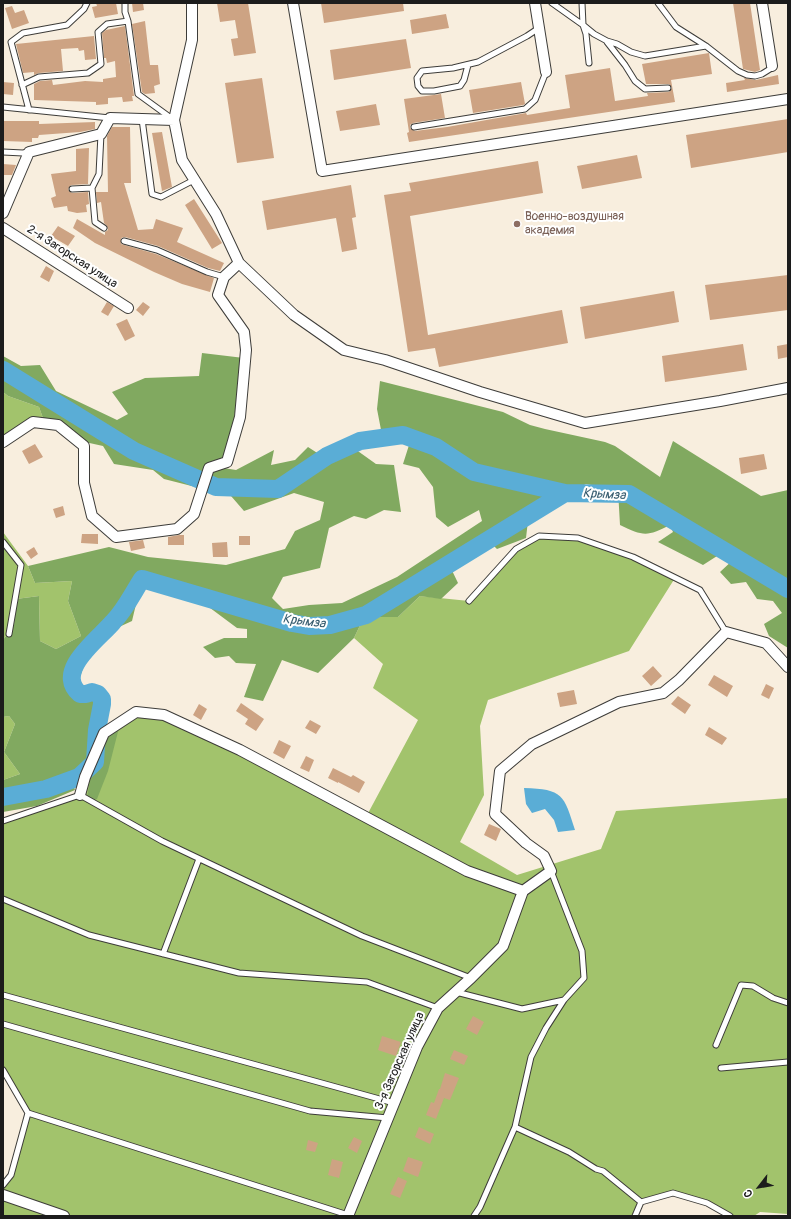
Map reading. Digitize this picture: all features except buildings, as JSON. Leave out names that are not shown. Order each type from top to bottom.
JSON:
[{"type":"street","points":[[192,3],[192,40],[174,120],[182,160],[216,214],[239,263],[294,315],[344,350],[385,360],[480,392],[585,423],[712,403],[788,388]]},
{"type":"street","points":[[294,3],[322,171],[788,99]]},
{"type":"street","points":[[535,3],[546,72]]},
{"type":"street","points":[[762,3],[772,66]]},
{"type":"street","points":[[3,213],[29,152],[101,134],[110,118],[174,120]]},
{"type":"street","name":"2-я Загорская улица","points":[[3,228],[128,308]]},
{"type":"street","points":[[3,442],[33,422],[58,425],[84,446],[84,483],[92,516],[116,537],[177,529],[194,514],[209,468],[228,462],[240,417],[246,350],[244,332],[218,294],[224,277],[239,263]]},
{"type":"street","points":[[80,795],[85,777],[104,733],[136,712],[164,715],[240,750],[467,871],[523,892],[551,871],[544,856],[526,843],[495,814],[500,771],[532,744],[619,702],[663,693],[679,680],[726,632],[766,643],[788,667]]},
{"type":"street","name":"3-я Загорская улица","points":[[348,1216],[417,1047],[438,1008],[503,946],[523,892]]},
{"type":"street","points":[[3,1195],[64,1216]]},
{"type":"lane","points":[[29,110],[11,42],[23,33],[67,25],[84,9],[87,3]]},
{"type":"lane","points":[[124,3],[128,21],[138,94],[174,120]]},
{"type":"lane","points":[[552,3],[607,42],[617,44],[631,52],[645,56],[706,46]]},
{"type":"lane","points":[[582,3],[583,25],[588,46],[588,63]]},
{"type":"lane","points":[[658,3],[676,27],[747,75],[755,76],[762,74],[772,66]]},
{"type":"lane","points":[[22,85],[39,77],[88,72],[101,64],[98,32],[107,24],[128,21]]},
{"type":"lane","points":[[468,65],[464,80],[460,86],[434,91],[422,91],[418,86],[417,78],[422,71],[453,68],[478,62],[506,48],[539,28]]},
{"type":"lane","points":[[607,42],[625,65],[635,81],[645,89],[668,88]]},
{"type":"lane","points":[[414,127],[525,109],[535,100],[546,72]]},
{"type":"lane","points":[[3,107],[110,118]]},
{"type":"lane","points":[[142,119],[152,194],[161,197],[194,180]]},
{"type":"lane","points":[[101,134],[99,174],[92,188],[95,222],[104,228]]},
{"type":"lane","points":[[3,152],[29,152]]},
{"type":"lane","points":[[72,190],[92,188]]},
{"type":"lane","points":[[124,241],[157,250],[207,272],[224,277]]},
{"type":"lane","points":[[469,601],[516,549],[539,536],[578,538],[633,557],[700,590],[726,632]]},
{"type":"lane","points":[[3,542],[21,565],[9,634]]},
{"type":"lane","points":[[3,821],[80,795],[162,841],[362,936],[471,978]]},
{"type":"lane","points":[[163,954],[199,859]]},
{"type":"lane","points":[[474,1216],[516,1127],[531,1057],[546,1028],[564,1000],[584,978],[582,950],[551,871]]},
{"type":"lane","points":[[3,899],[89,935],[163,954],[239,973],[367,982],[438,1008]]},
{"type":"lane","points":[[716,1045],[741,985],[753,986],[773,998],[788,1003]]},
{"type":"lane","points":[[456,992],[522,1009],[564,1000]]},
{"type":"lane","points":[[3,995],[394,1103]]},
{"type":"lane","points":[[3,1024],[310,1111],[388,1118]]},
{"type":"lane","points":[[720,1068],[788,1062]]},
{"type":"lane","points":[[3,1070],[28,1113],[348,1216]]},
{"type":"lane","points":[[3,1185],[11,1175],[28,1113]]},
{"type":"lane","points":[[516,1127],[569,1152],[596,1169],[603,1171],[642,1202]]},
{"type":"lane","points":[[634,1216],[642,1202],[673,1193],[707,1203],[730,1216]]},
{"type":"green space","points":[[202,353],[244,358],[227,456],[211,466],[236,470],[274,450],[271,465],[295,460],[308,447],[325,458],[348,444],[376,464],[394,465],[401,512],[384,510],[366,519],[354,516],[329,528],[320,568],[283,577],[272,598],[283,609],[309,605],[342,603],[397,577],[482,521],[479,510],[448,527],[436,517],[433,487],[419,468],[403,464],[410,442],[382,435],[377,409],[380,381],[503,412],[530,425],[605,442],[615,446],[660,477],[673,441],[761,496],[788,490],[788,648],[769,636],[764,624],[782,613],[773,601],[757,599],[746,582],[731,584],[720,572],[734,559],[728,549],[703,565],[658,542],[673,532],[670,525],[656,532],[645,534],[620,525],[618,490],[586,484],[529,512],[526,538],[497,549],[487,539],[446,558],[458,583],[441,599],[420,596],[398,617],[364,617],[354,638],[318,673],[282,660],[263,701],[244,697],[256,664],[236,663],[229,656],[215,658],[203,647],[224,638],[247,638],[247,629],[237,628],[180,584],[142,579],[132,621],[93,639],[79,680],[94,701],[106,733],[122,716],[108,771],[97,799],[86,803],[92,768],[72,779],[75,790],[37,806],[3,812],[3,780],[20,774],[4,752],[15,724],[9,716],[3,717],[3,640],[14,625],[16,599],[39,596],[40,641],[56,649],[81,636],[68,601],[72,581],[35,583],[28,566],[109,547],[148,557],[226,565],[285,549],[295,531],[320,520],[324,502],[294,493],[244,511],[231,496],[164,479],[153,470],[114,464],[103,446],[76,440],[44,421],[39,407],[8,396],[3,392],[3,356],[21,366],[40,365],[56,391],[117,420],[128,414],[112,392],[145,378],[199,376]]},
{"type":"green space","points":[[3,392],[8,396],[39,407],[44,421],[3,445]]},
{"type":"green space","points":[[3,532],[28,566],[35,583],[72,581],[68,601],[81,636],[56,649],[40,641],[39,596],[16,599],[14,625],[3,640]]},
{"type":"green space","points":[[539,536],[578,538],[633,557],[675,578],[629,651],[488,700],[480,726],[484,795],[460,842],[517,875],[601,849],[616,811],[788,798],[788,1214],[760,1212],[754,1216],[730,1216],[707,1203],[673,1193],[642,1202],[635,1216],[3,1216],[3,1185],[11,1175],[28,1113],[3,1070],[3,821],[80,795],[104,733],[136,712],[164,715],[366,817],[418,720],[373,688],[383,664],[354,638],[364,617],[398,617],[420,596],[469,601],[516,549]]},
{"type":"green space","points":[[9,716],[15,724],[4,752],[20,774],[3,780],[3,717]]},
{"type":"water","points":[[524,788],[547,790],[560,796],[568,809],[575,830],[558,832],[554,820],[545,809],[532,813],[526,804]]},
{"type":"waterway","points":[[3,370],[134,451],[216,487],[278,489],[327,456],[360,441],[403,435],[436,447],[474,472],[565,493]]},
{"type":"waterway","name":"Крымза","points":[[3,797],[46,789],[79,777],[95,762],[97,730],[102,699],[98,694],[92,692],[80,694],[73,685],[72,675],[75,665],[82,655],[107,629],[125,607],[142,579],[292,623],[309,626],[330,625],[366,615],[565,493],[629,494],[788,589]]},
{"type":"place","name":"Военно-воздушная академия","points":[[517,224]]}]
